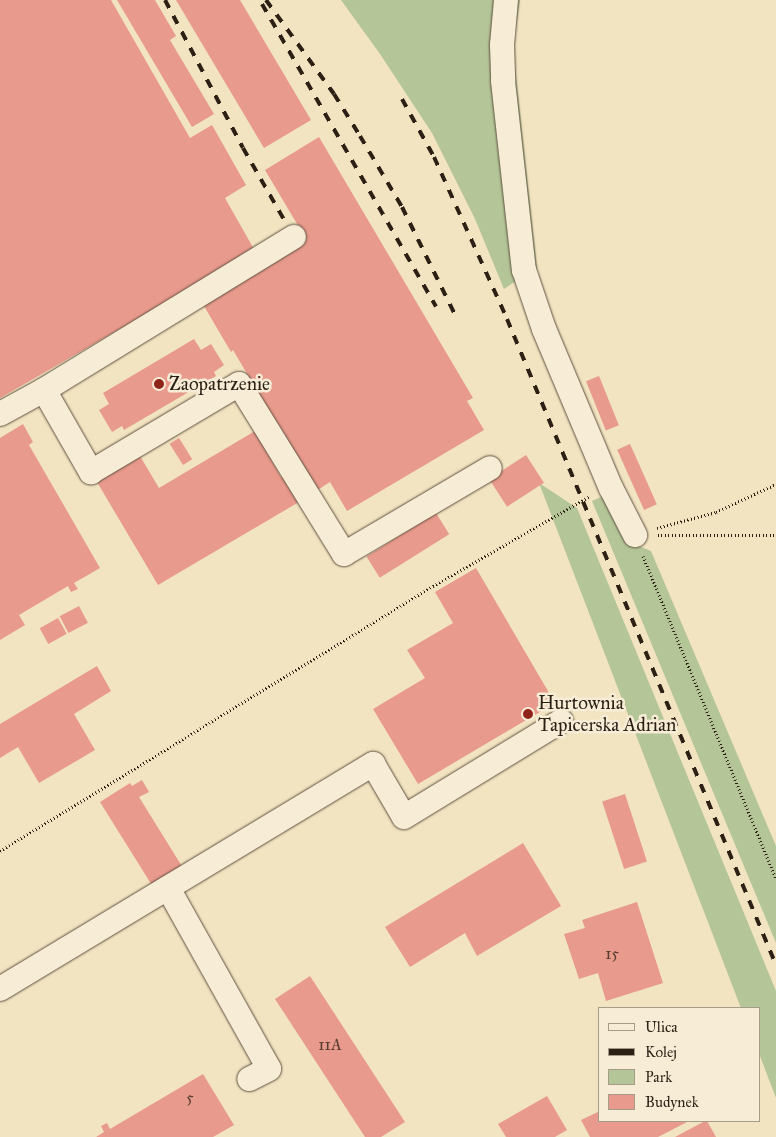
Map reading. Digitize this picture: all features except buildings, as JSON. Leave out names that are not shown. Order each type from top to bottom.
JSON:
[{"type":"lane","points":[[506,0],[502,45],[503,81],[524,270],[544,329],[611,488],[634,535]]},
{"type":"lane","points":[[0,414],[44,390],[294,237]]},
{"type":"lane","points":[[44,390],[91,472],[239,384],[344,554],[490,468]]},
{"type":"lane","points":[[0,989],[373,764],[404,817],[561,721]]},
{"type":"lane","points":[[168,888],[269,1069],[249,1079]]},
{"type":"path","points":[[634,535],[716,512],[776,484]]},
{"type":"path","points":[[0,851],[441,581],[571,505],[611,488]]},
{"type":"path","points":[[634,535],[776,535]]},
{"type":"path","points":[[634,535],[776,878]]},
{"type":"green space","points":[[341,0],[520,0],[513,48],[537,267],[504,289],[475,219],[432,133],[380,54]]},
{"type":"green space","points":[[539,483],[577,508],[776,991],[776,1098],[761,1059],[761,1007],[741,1007]]},
{"type":"green space","points":[[608,494],[634,544],[651,551],[776,846],[776,943],[592,501]]},
{"type":"railway","points":[[165,0],[243,148],[286,223]]},
{"type":"railway","points":[[266,0],[334,94],[360,136],[402,207],[457,319]]},
{"type":"railway","points":[[262,4],[436,307]]},
{"type":"railway","points":[[402,99],[434,157],[507,319],[776,965]]},
{"type":"place","name":"Zaopatrzenie","points":[[159,384]]},
{"type":"place","name":"Hurtownia Tapicerska Adrian","points":[[528,714]]}]
